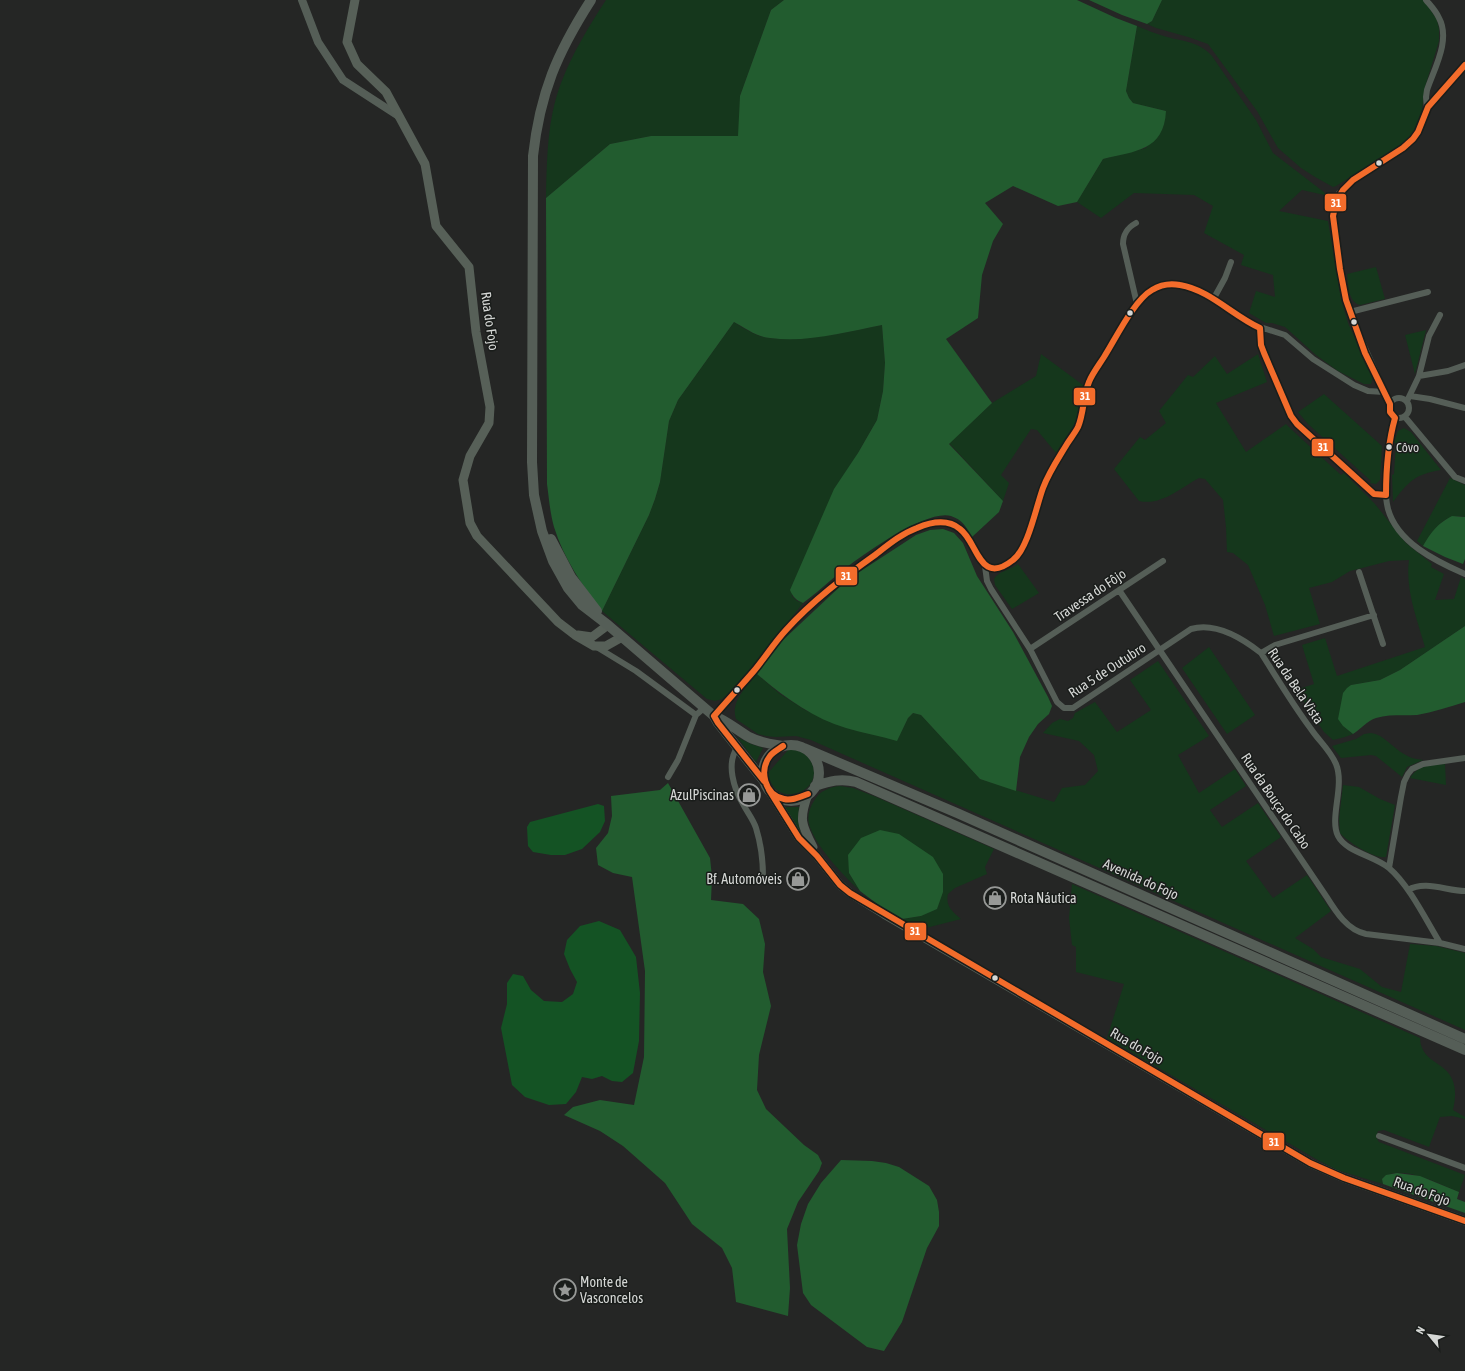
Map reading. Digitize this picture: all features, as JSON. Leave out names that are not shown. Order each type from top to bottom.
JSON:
[{"type":"main road","name":"Rua do Fojo","points":[[355,0],[347,42],[358,64],[386,92],[397,115],[425,164],[436,226],[469,267],[476,332],[490,408],[489,423],[470,456],[463,480],[470,523],[482,542],[558,622],[594,646]]},
{"type":"main road","points":[[591,0],[562,48],[543,99],[535,136],[533,178],[533,473],[537,513],[544,539],[553,561],[568,588],[578,601],[714,716],[737,748],[764,781],[769,790],[784,800],[797,800],[808,794],[815,786],[818,778],[816,760],[811,753],[804,748]]},
{"type":"main road","points":[[598,0],[562,63],[548,102],[541,143],[539,176],[539,468],[546,525],[554,547],[579,589],[608,625]]},
{"type":"main road","points":[[575,634],[592,636],[608,625]]},
{"type":"main road","points":[[594,646],[606,646],[622,637]]},
{"type":"main road","name":"Avenida do Fojo","points":[[714,716],[758,741],[804,748],[964,816],[1465,1038]]},
{"type":"main road","points":[[764,781],[763,772],[766,760],[775,750],[783,746]]},
{"type":"main road","name":"Avenida do Fojo","points":[[815,786],[837,780],[849,780],[856,782],[1465,1050]]},
{"type":"main road","name":"Rua do Fojo","points":[[769,790],[799,838],[817,856],[840,885],[850,893],[1310,1163],[1344,1178],[1465,1221]]},
{"type":"main road","name":"Rua do Fojo","points":[[808,794],[803,808],[802,821],[805,832],[817,856]]},
{"type":"street","points":[[302,0],[318,42],[342,80],[397,115]]},
{"type":"street","points":[[1426,0],[1439,18],[1443,31],[1441,50],[1427,90],[1427,109],[1422,126],[1414,138],[1398,152],[1347,184],[1339,193],[1334,207],[1333,216],[1342,277],[1350,312],[1390,404],[1390,413],[1395,418],[1405,417],[1409,411],[1408,399],[1419,376],[1429,336],[1440,315]]},
{"type":"street","points":[[1427,109],[1465,65]]},
{"type":"street","points":[[1136,223],[1131,226],[1123,238],[1123,244],[1137,304]]},
{"type":"street","points":[[1214,298],[1225,278],[1231,262]]},
{"type":"street","points":[[985,566],[993,568],[1001,567],[1010,563],[1020,552],[1024,545],[1043,488],[1050,472],[1078,426],[1089,382],[1137,304],[1144,295],[1158,286],[1178,284],[1214,298],[1240,317],[1260,328],[1285,335],[1313,359],[1354,385],[1368,391],[1384,392]]},
{"type":"street","points":[[1350,312],[1428,292]]},
{"type":"street","points":[[1260,328],[1261,345],[1264,353],[1291,416],[1297,424],[1374,494],[1386,495]]},
{"type":"street","points":[[1419,376],[1442,372],[1465,365]]},
{"type":"street","points":[[1390,404],[1397,398],[1430,399],[1465,408]]},
{"type":"street","points":[[1405,417],[1455,477],[1465,482]]},
{"type":"street","points":[[1395,418],[1389,437],[1387,458],[1386,495],[1387,507],[1390,515],[1412,544],[1428,557],[1465,574]]},
{"type":"street","points":[[714,716],[753,672],[786,630],[803,614],[849,573],[904,534],[926,524],[936,522],[954,525],[961,529],[968,537],[977,555],[985,566],[987,581],[991,589],[1030,649]]},
{"type":"street","name":"Travessa do Fôjo","points":[[1030,649],[1163,561]]},
{"type":"street","points":[[1359,572],[1383,644]]},
{"type":"street","name":"Rua da Bouça do Cabo","points":[[1119,590],[1326,896],[1350,927],[1366,934],[1440,943],[1465,949]]},
{"type":"street","points":[[1261,653],[1275,645],[1374,615]]},
{"type":"street","name":"Rua da Bela Vista","points":[[1160,650],[1191,629],[1203,627],[1226,632],[1239,637],[1261,653],[1311,730],[1325,745],[1336,763],[1340,786],[1335,822],[1338,837],[1348,846],[1379,861],[1389,868]]},
{"type":"street","points":[[594,646],[636,671],[696,715]]},
{"type":"street","name":"Rua 5 de Outubro","points":[[1030,649],[1057,702],[1064,708],[1069,709],[1073,708],[1160,650]]},
{"type":"street","points":[[668,777],[678,760],[696,715],[704,708]]},
{"type":"street","points":[[737,748],[732,761],[734,780],[739,797],[756,826],[760,846],[763,877]]},
{"type":"street","points":[[1440,943],[1408,890],[1389,868],[1404,782],[1408,774],[1412,769],[1423,764],[1465,758]]},
{"type":"street","points":[[1408,890],[1418,886],[1423,886],[1452,891],[1465,891]]},
{"type":"street","points":[[1379,1136],[1465,1168]]},
{"type":"shaded area","points":[[606,0],[784,0],[771,10],[740,96],[739,136],[651,136],[610,144],[546,198],[550,125],[556,97],[565,72],[587,30]]},
{"type":"shaded area","points":[[784,0],[1077,0],[1137,26],[1126,91],[1133,103],[1166,111],[1164,124],[1160,134],[1154,142],[1146,147],[1126,154],[1103,159],[1077,202],[1058,206],[1013,186],[985,203],[1003,224],[993,241],[982,275],[978,318],[946,339],[992,403],[949,444],[1003,501],[999,512],[972,537],[964,524],[951,516],[941,515],[914,524],[871,550],[803,603],[798,601],[792,595],[790,590],[834,489],[858,453],[877,420],[883,391],[885,363],[882,325],[812,338],[784,339],[760,336],[734,322],[678,400],[669,421],[660,482],[655,499],[649,515],[602,611],[568,561],[558,539],[554,527],[547,484],[546,198],[610,144],[651,136],[738,136],[740,96],[771,10]]},
{"type":"shaded area","points":[[1089,0],[1162,0],[1152,21],[1147,24],[1122,15]]},
{"type":"shaded area","points":[[1162,0],[1424,0],[1437,20],[1439,41],[1425,87],[1419,122],[1409,138],[1399,147],[1333,187],[1301,168],[1278,148],[1257,111],[1208,44],[1147,24],[1152,21]]},
{"type":"shaded area","points":[[1137,26],[1163,36],[1191,43],[1202,47],[1207,51],[1256,120],[1273,153],[1329,196],[1302,190],[1279,211],[1328,221],[1341,299],[1348,323],[1373,377],[1371,384],[1364,384],[1338,371],[1316,355],[1285,327],[1272,323],[1266,323],[1249,313],[1256,291],[1275,297],[1273,275],[1241,265],[1244,255],[1204,233],[1213,206],[1194,195],[1134,193],[1101,218],[1077,202],[1103,159],[1146,148],[1166,111],[1133,103],[1126,91]]},
{"type":"shaded area","points":[[1376,267],[1385,299],[1360,305],[1351,297],[1348,287],[1347,274]]},
{"type":"shaded area","points":[[734,322],[760,336],[784,339],[826,336],[882,325],[885,363],[883,391],[877,420],[858,453],[792,596],[797,601],[803,603],[752,668],[730,692],[722,699],[715,701],[707,699],[602,611],[649,515],[655,499],[660,482],[669,421],[678,400]]},
{"type":"shaded area","points":[[1426,330],[1415,374],[1405,335]]},
{"type":"shaded area","points":[[1041,354],[1083,385],[1076,422],[1056,453],[1037,430],[1031,429],[1001,475],[1009,483],[1003,501],[949,443],[992,403],[1036,376]]},
{"type":"shaded area","points":[[1258,354],[1267,382],[1216,403],[1246,452],[1286,424],[1341,475],[1344,473],[1375,504],[1406,543],[1432,564],[1431,567],[1444,574],[1435,600],[1454,599],[1461,577],[1465,579],[1465,626],[1400,670],[1380,680],[1351,685],[1343,726],[1353,734],[1333,740],[1324,732],[1296,690],[1314,684],[1302,645],[1325,638],[1337,676],[1425,647],[1410,593],[1408,571],[1409,560],[1389,561],[1350,571],[1332,582],[1309,588],[1320,624],[1274,636],[1265,605],[1248,565],[1233,553],[1227,552],[1223,500],[1205,479],[1199,478],[1163,499],[1147,502],[1139,501],[1114,469],[1140,437],[1145,440],[1166,423],[1159,411],[1188,375],[1193,377],[1215,356],[1227,374]]},
{"type":"shaded area","points":[[1324,394],[1382,446],[1380,480],[1376,484],[1370,483],[1371,481],[1308,424],[1298,412]]},
{"type":"shaded area","points":[[1404,428],[1411,432],[1441,470],[1425,474],[1413,480],[1403,489],[1393,502],[1392,475],[1394,474],[1396,444],[1394,442],[1398,431]]},
{"type":"shaded area","points":[[1450,478],[1465,485],[1465,517],[1451,517],[1440,524],[1423,546],[1417,541]]},
{"type":"shaded area","points":[[1452,516],[1465,517],[1465,559],[1463,564],[1423,546],[1435,528]]},
{"type":"shaded area","points":[[943,529],[954,533],[963,543],[977,576],[1013,632],[1052,706],[1049,714],[1038,724],[1029,737],[1020,757],[1016,791],[980,779],[921,715],[913,713],[908,718],[897,741],[833,724],[798,706],[757,674],[783,640],[847,580],[916,535],[930,530]]},
{"type":"shaded area","points":[[1018,564],[1039,593],[1012,609],[995,585],[994,579],[998,574]]},
{"type":"shaded area","points":[[1465,626],[1465,702],[1417,715],[1376,718],[1353,734],[1343,726],[1338,719],[1343,693],[1347,688],[1351,685],[1380,680],[1400,670]]},
{"type":"shaded area","points":[[1209,647],[1255,715],[1227,734],[1182,668]]},
{"type":"shaded area","points":[[1158,661],[1209,736],[1178,755],[1199,793],[1235,769],[1246,786],[1210,810],[1222,827],[1258,803],[1281,837],[1246,861],[1273,898],[1307,875],[1331,911],[1295,938],[1313,949],[1321,957],[1360,969],[1382,987],[1401,992],[1410,944],[1436,946],[1465,953],[1465,1030],[811,740],[796,736],[775,737],[758,734],[736,719],[735,713],[737,700],[757,674],[780,694],[807,711],[897,740],[908,718],[913,713],[921,715],[980,779],[1054,802],[1062,788],[1085,785],[1098,771],[1094,755],[1079,741],[1043,733],[1052,723],[1060,719],[1068,721],[1073,718],[1075,713],[1095,702],[1117,732],[1151,710],[1130,680]]},
{"type":"shaded area","points":[[1371,733],[1380,736],[1406,755],[1423,760],[1407,767],[1402,777],[1376,756],[1371,755],[1341,758],[1332,746],[1356,739],[1364,734]]},
{"type":"shaded area","points":[[737,737],[763,748],[756,762]]},
{"type":"shaded area","points":[[788,750],[794,750],[806,755],[810,760],[814,771],[812,781],[807,788],[798,793],[789,794],[780,792],[772,785],[768,773]]},
{"type":"shaded area","points":[[1445,764],[1446,785],[1410,778],[1417,770],[1425,766]]},
{"type":"shaded area","points":[[668,783],[710,858],[712,877],[711,900],[743,904],[759,919],[765,944],[763,972],[771,1006],[759,1055],[757,1090],[766,1109],[804,1145],[818,1155],[822,1163],[819,1171],[798,1202],[787,1229],[790,1288],[788,1316],[736,1302],[732,1268],[722,1248],[692,1224],[665,1183],[623,1146],[600,1131],[564,1115],[573,1107],[600,1100],[634,1105],[644,1057],[645,971],[632,877],[613,873],[598,865],[596,848],[608,833],[612,816],[611,796],[660,790]]},
{"type":"shaded area","points":[[1343,785],[1359,787],[1380,799],[1395,805],[1386,857],[1368,853],[1349,841],[1340,833],[1339,819]]},
{"type":"shaded area","points":[[840,786],[853,788],[876,797],[994,849],[985,867],[987,874],[955,888],[948,894],[947,898],[949,905],[961,919],[922,929],[902,919],[921,916],[849,873],[860,891],[838,869],[817,842],[812,833],[808,818],[811,806],[822,792],[832,787]]},
{"type":"shaded area","points":[[598,804],[604,806],[605,821],[600,832],[582,849],[565,855],[551,855],[533,852],[528,846],[527,827],[530,822]]},
{"type":"shaded area","points":[[784,807],[799,807],[798,820],[801,833]]},
{"type":"shaded area","points":[[880,830],[899,834],[933,857],[943,874],[943,892],[937,909],[921,916],[902,919],[880,906],[860,891],[849,873],[848,855],[861,838]]},
{"type":"shaded area","points":[[1072,884],[1420,1038],[1422,1048],[1427,1056],[1441,1066],[1453,1081],[1455,1093],[1453,1110],[1465,1117],[1465,1119],[1452,1116],[1440,1117],[1429,1147],[1384,1130],[1378,1131],[1376,1137],[1379,1142],[1465,1175],[1459,1192],[1420,1176],[1409,1174],[1389,1174],[1382,1179],[1383,1184],[1337,1170],[1107,1038],[1124,984],[1076,972],[1076,947],[1072,945],[1069,918]]},
{"type":"shaded area","points":[[599,921],[620,930],[636,957],[640,993],[639,1041],[633,1073],[622,1082],[612,1081],[602,1076],[592,1079],[582,1077],[576,1092],[566,1104],[549,1105],[525,1097],[512,1085],[501,1028],[507,1004],[507,983],[513,974],[523,976],[531,990],[544,1001],[562,1002],[573,994],[577,982],[564,954],[567,940],[580,926]]},
{"type":"shaded area","points":[[841,1160],[872,1161],[899,1167],[929,1186],[937,1200],[939,1226],[927,1248],[902,1322],[884,1351],[867,1347],[811,1305],[803,1293],[797,1245],[801,1224],[808,1204],[821,1183]]},
{"type":"shaded area","points":[[1397,1173],[1420,1176],[1459,1192],[1457,1199],[1465,1202],[1465,1213],[1383,1184],[1382,1179],[1386,1175]]},
{"type":"transit line","name":"31","points":[[714,716],[753,672],[796,619],[817,599],[840,581],[906,533],[928,524],[939,522],[950,524],[960,529],[966,535],[980,560],[986,565],[993,568],[1002,567],[1013,560],[1023,547],[1048,476],[1078,427],[1087,387],[1092,376],[1138,302],[1145,295],[1158,287],[1173,284],[1201,292],[1260,328],[1261,345],[1264,353],[1291,416],[1297,424],[1374,494],[1386,495],[1388,456],[1395,418],[1390,412],[1390,404],[1365,353],[1346,300],[1333,216],[1336,202],[1343,190],[1353,180],[1403,148],[1413,139],[1418,132],[1428,107],[1465,65]]},
{"type":"transit line","name":"31","points":[[714,716],[764,781]]},
{"type":"transit line","name":"31","points":[[783,746],[774,752],[767,762],[764,775],[768,787],[777,797],[784,799],[793,799],[808,794]]},
{"type":"transit line","name":"31","points":[[769,790],[799,838],[817,856],[840,885],[850,893],[1310,1163],[1344,1178],[1465,1221]]},
{"type":"place","name":"Côvo","points":[[1389,447]]},
{"type":"place","name":"AzulPiscinas","points":[[749,795]]},
{"type":"place","name":"Bf. Automóveis","points":[[798,879]]},
{"type":"place","name":"Rota Náutica","points":[[995,898]]},
{"type":"place","name":"Monte de Vasconcelos","points":[[565,1290]]}]
